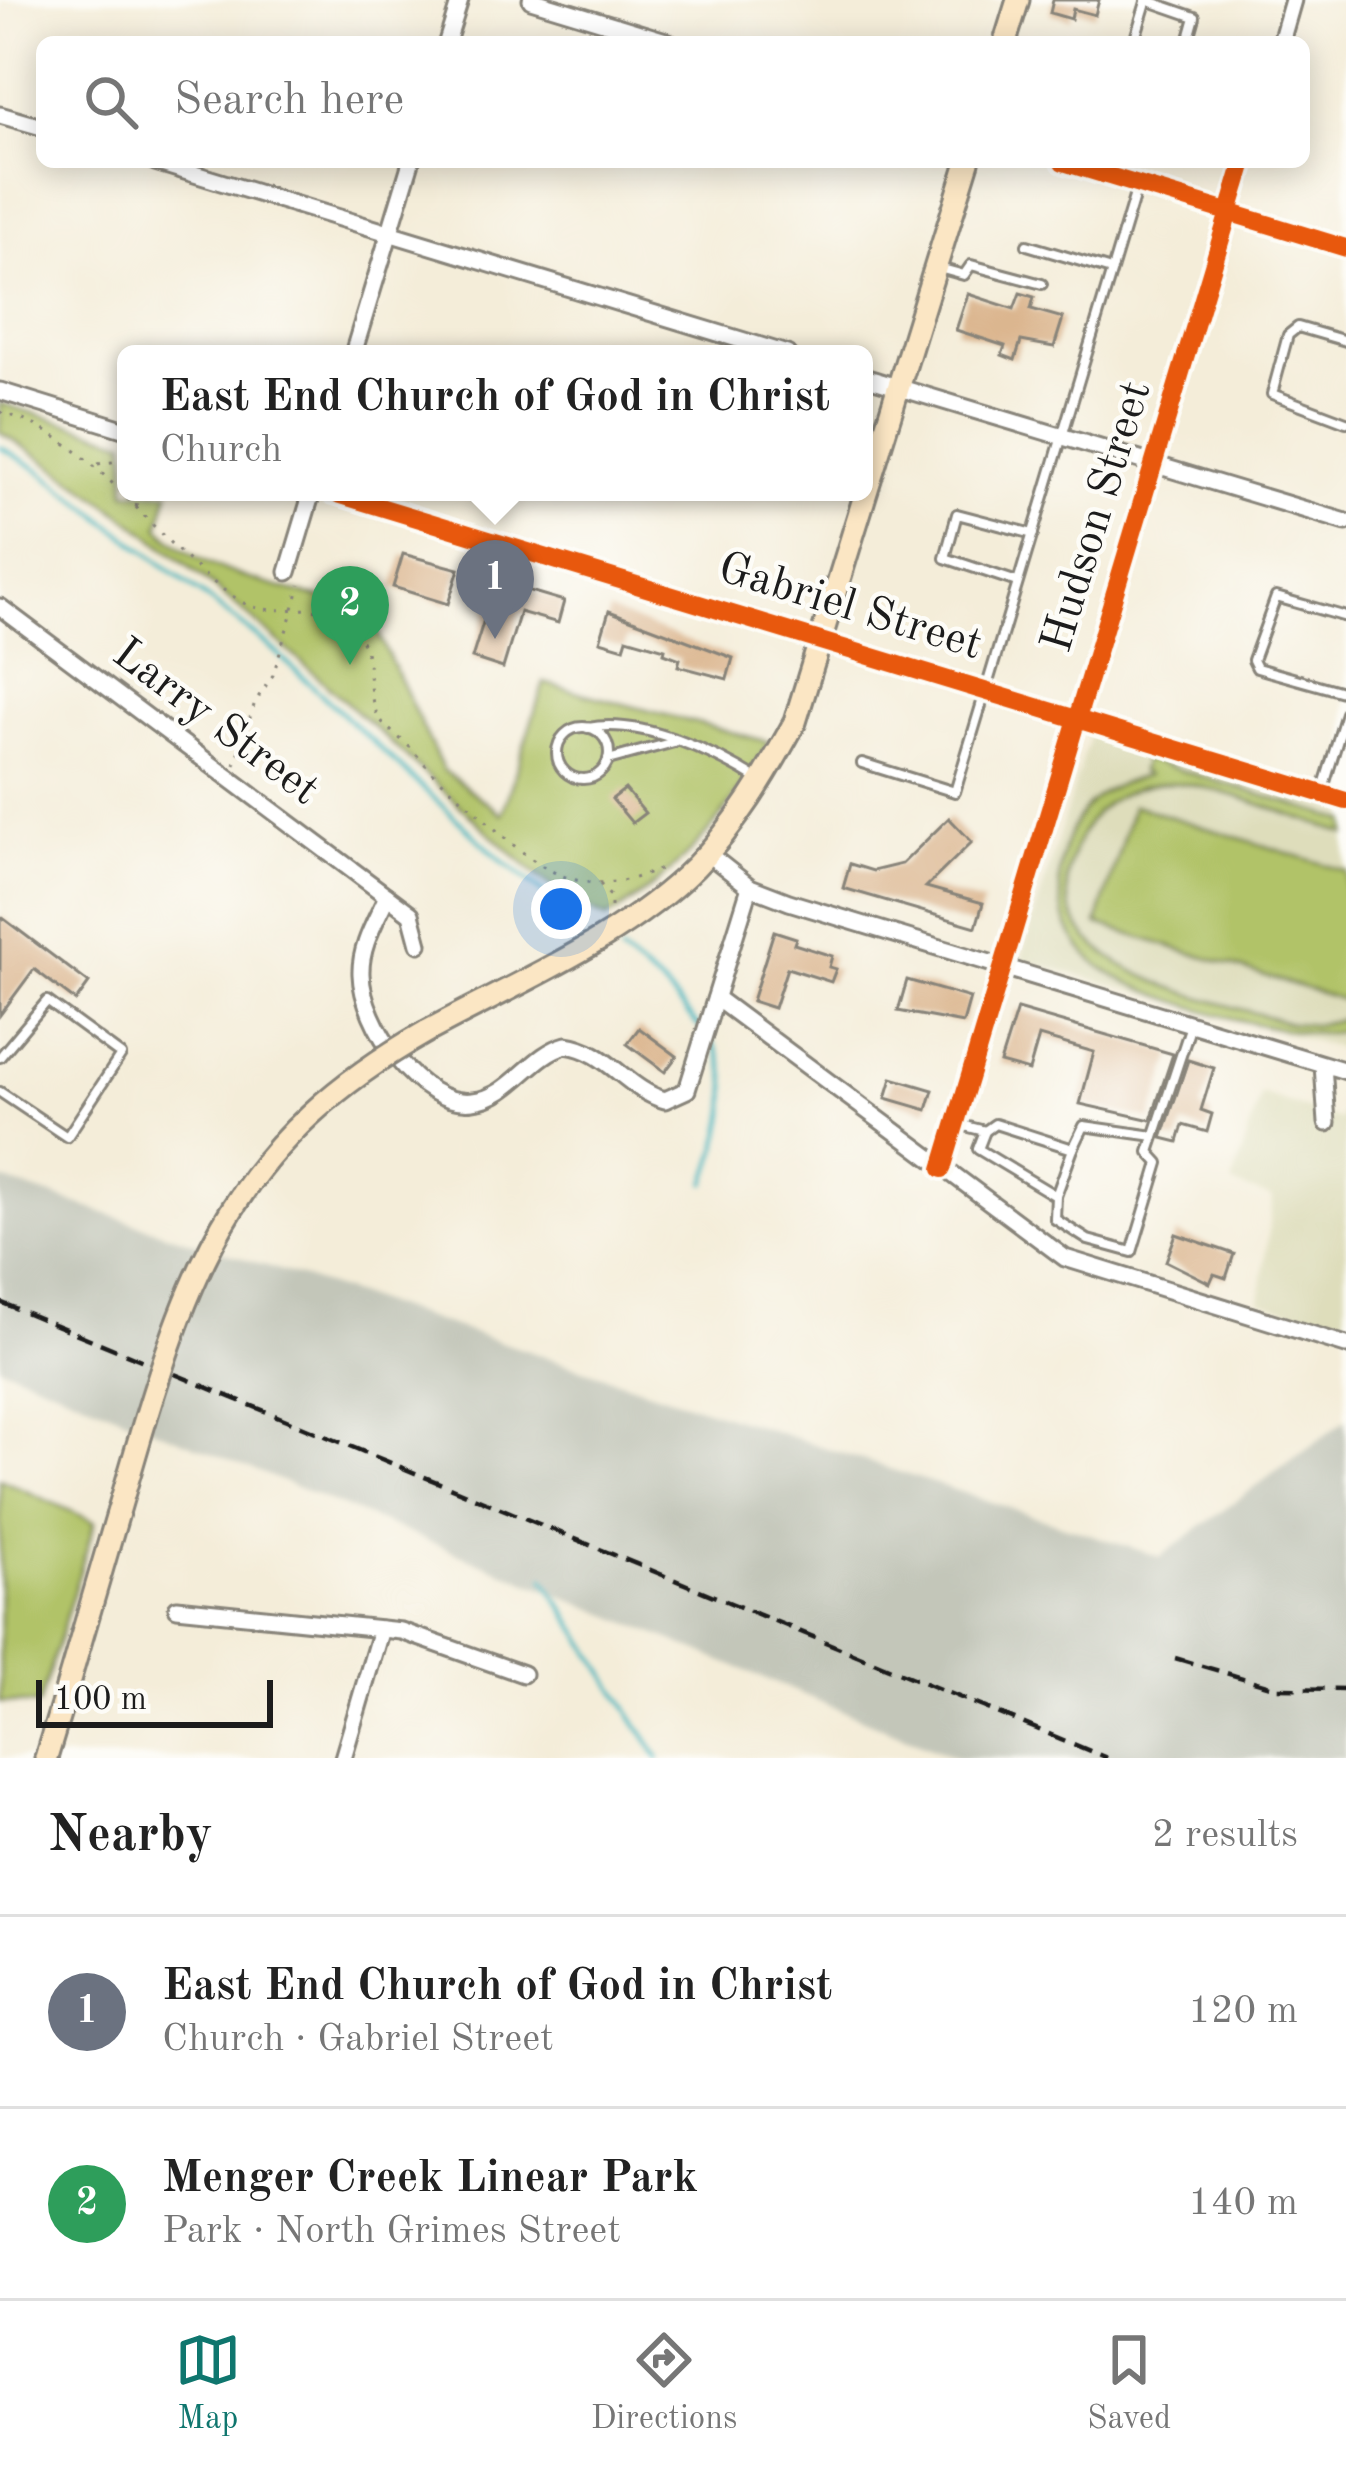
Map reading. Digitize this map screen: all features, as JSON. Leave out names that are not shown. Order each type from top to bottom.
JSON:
[{"type":"main road","points":[[1007,36],[1018,0]]},
{"type":"main road","points":[[873,470],[966,168]]},
{"type":"main road","points":[[46,1758],[171,1332],[210,1242],[258,1169],[316,1108],[380,1058],[604,935],[669,890],[707,853],[761,782],[795,722],[864,501]]},
{"type":"street","points":[[449,36],[460,0]]},
{"type":"street","points":[[531,0],[649,36]]},
{"type":"street","points":[[1283,36],[1293,0]]},
{"type":"street","points":[[0,115],[36,126]]},
{"type":"street","points":[[174,168],[758,345]]},
{"type":"street","points":[[356,345],[409,168]]},
{"type":"street","points":[[1099,168],[1137,185],[1346,248]]},
{"type":"street","name":"Hudson Street","points":[[942,1169],[1242,168]]},
{"type":"street","points":[[873,380],[1345,519]]},
{"type":"street","points":[[0,391],[117,427]]},
{"type":"street","points":[[294,578],[310,501]]},
{"type":"street","name":"Gabriel Street","points":[[362,501],[1346,801]]},
{"type":"street","name":"Larry Street","points":[[0,607],[411,914],[419,944]]},
{"type":"street","points":[[707,853],[750,887],[1346,1072]]},
{"type":"street","points":[[387,896],[365,944],[361,981],[402,1065],[436,1096],[456,1102],[491,1097],[551,1049],[566,1045],[593,1052],[646,1093],[674,1100],[687,1090],[750,887]]},
{"type":"street","points":[[716,998],[1065,1258],[1346,1346]]},
{"type":"street","points":[[1323,1065],[1327,1124]]},
{"type":"street","points":[[177,1608],[415,1635],[523,1674]]},
{"type":"street","points":[[343,1758],[381,1629]]},
{"type":"lane","points":[[1136,36],[1146,1],[1196,17],[1190,36]]},
{"type":"lane","points":[[862,763],[955,792],[1137,185]]},
{"type":"lane","points":[[1027,245],[1111,270]]},
{"type":"lane","points":[[935,267],[964,275],[971,265],[1042,284]]},
{"type":"lane","points":[[1346,340],[1298,327],[1288,335],[1272,394],[1279,401],[1346,422]]},
{"type":"lane","points":[[1017,582],[945,558],[957,514],[1033,534]]},
{"type":"lane","points":[[1346,617],[1276,597],[1253,660],[1257,668],[1346,693]]},
{"type":"lane","points":[[1321,794],[1346,712]]},
{"type":"lane","points":[[676,742],[608,760],[598,773],[582,778],[561,766],[560,741],[572,730],[609,724],[676,742],[734,764],[761,782]]},
{"type":"lane","points":[[589,728],[603,736],[608,760]]},
{"type":"lane","points":[[0,1057],[47,1001],[121,1055],[67,1137],[0,1091]]},
{"type":"lane","points":[[1154,1136],[1084,1126],[1055,1196],[1055,1219],[1088,1240],[1132,1252],[1159,1163],[1149,1152],[1192,1024]]},
{"type":"lane","points":[[956,1124],[985,1132]]},
{"type":"lane","points":[[1055,1196],[979,1149],[985,1132],[995,1124],[1073,1149]]},
{"type":"path","points":[[0,412],[37,425],[96,464],[117,488]]},
{"type":"path","points":[[96,464],[117,461]]},
{"type":"path","points":[[129,501],[226,591],[261,610],[319,609],[344,619],[361,637],[372,662],[379,719],[438,782],[542,870],[599,884],[631,882],[677,863]]},
{"type":"path","points":[[136,509],[137,501]]},
{"type":"path","points":[[235,766],[255,702],[272,675],[284,640],[294,578]]},
{"type":"path","points":[[599,884],[611,897],[611,913]]},
{"type":"shaded area","points":[[1090,734],[1346,813],[1346,1050],[1021,959]]},
{"type":"shaded area","points":[[1261,1094],[1340,1120],[1346,1101],[1346,1328],[1260,1301],[1273,1198],[1232,1184]]},
{"type":"shaded area","points":[[0,1179],[1160,1557],[1346,1420],[1346,1758],[958,1758],[0,1366]]},
{"type":"green space","points":[[0,403],[117,438],[117,501],[166,501],[159,527],[179,545],[229,572],[367,611],[443,770],[502,814],[544,683],[769,742],[738,794],[700,841],[656,883],[607,918],[570,901],[533,872],[276,640],[143,530],[0,432]]},
{"type":"green space","points":[[1144,759],[1346,821],[1346,834],[1188,784],[1133,790],[1110,801],[1092,818],[1068,875],[1072,912],[1092,943],[1126,967],[1167,986],[1290,1023],[1314,1025],[1346,1018],[1346,1030],[1291,1030],[1177,1002],[1113,974],[1078,944],[1061,905],[1061,861],[1067,840],[1096,797],[1147,775],[1141,771]]},
{"type":"green space","points":[[1133,805],[1346,871],[1346,1001],[1097,924]]},
{"type":"green space","points":[[0,1479],[95,1522],[39,1705],[0,1702]]},
{"type":"building","points":[[1053,0],[1099,0],[1095,15],[1073,9],[1071,19],[1050,13]]},
{"type":"building","points":[[1020,293],[1034,297],[1031,309],[1063,318],[1054,347],[1021,341],[1015,360],[1002,355],[1005,346],[956,330],[968,294],[1014,309]]},
{"type":"building","points":[[403,554],[459,569],[448,604],[393,587]]},
{"type":"building","points":[[496,581],[564,601],[558,623],[520,612],[503,668],[472,658]]},
{"type":"building","points":[[609,611],[733,658],[727,679],[678,666],[680,659],[664,653],[665,649],[627,638],[624,648],[600,641]]},
{"type":"building","points":[[625,789],[645,813],[632,823],[612,799]]},
{"type":"building","points":[[949,818],[972,842],[926,887],[983,903],[976,927],[843,888],[850,864],[873,871],[902,864]]},
{"type":"building","points":[[0,916],[89,983],[76,1001],[34,969],[0,1015]]},
{"type":"building","points":[[774,931],[796,938],[794,944],[832,956],[829,967],[836,969],[831,982],[787,968],[774,1008],[752,1001]]},
{"type":"building","points":[[907,980],[970,998],[963,1023],[898,1011]]},
{"type":"building","points":[[1017,1009],[1173,1054],[1151,1120],[1080,1104],[1094,1052],[1039,1036],[1029,1071],[1000,1063]]},
{"type":"building","points":[[639,1028],[677,1056],[665,1072],[627,1044]]},
{"type":"building","points":[[1188,1060],[1214,1068],[1201,1110],[1212,1114],[1207,1132],[1183,1125],[1178,1142],[1162,1138]]},
{"type":"building","points":[[892,1078],[933,1090],[927,1110],[886,1098]]},
{"type":"building","points":[[1176,1234],[1234,1254],[1226,1278],[1214,1274],[1210,1283],[1166,1261]]},
{"type":"waterway","points":[[0,447],[39,470],[269,646],[502,861],[583,923]]},
{"type":"waterway","points":[[621,953],[662,985],[699,1027]]},
{"type":"waterway","points":[[706,1183],[723,1127],[727,1088],[718,1052],[707,1035]]},
{"type":"waterway","points":[[544,1578],[659,1758]]},
{"type":"railway","points":[[0,1302],[1107,1758]]},
{"type":"railway","points":[[1175,1658],[1277,1688],[1346,1689]]},
{"type":"cycle path","points":[[1083,168],[1346,248]]},
{"type":"cycle path","points":[[942,1169],[1242,168]]},
{"type":"cycle path","points":[[361,501],[1346,801]]},
{"type":"place","name":"East End Church of God in Christ","points":[[495,639]]},
{"type":"place","name":"Menger Creek Linear Park","points":[[350,665]]}]
